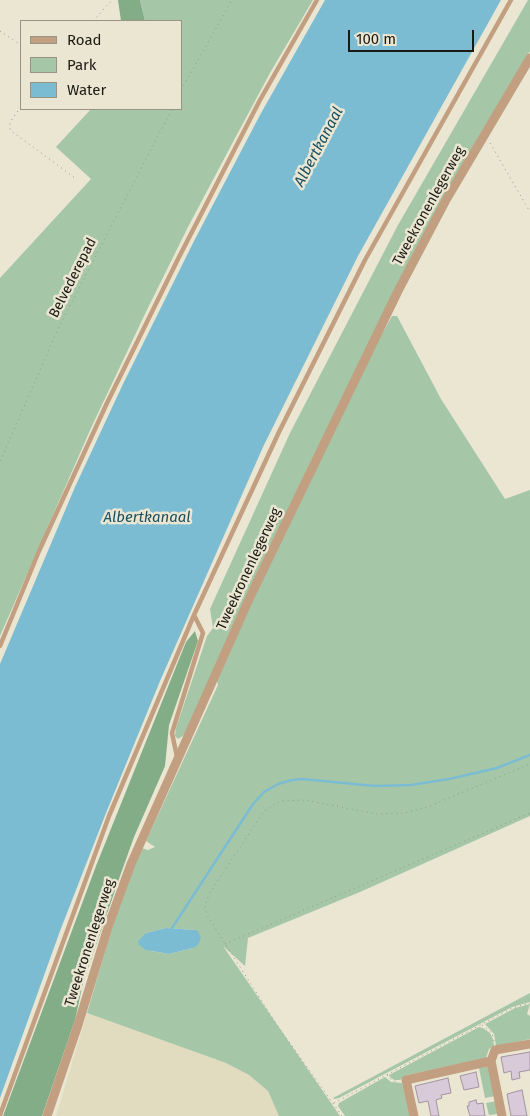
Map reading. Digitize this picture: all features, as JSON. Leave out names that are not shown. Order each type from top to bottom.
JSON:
[{"type":"street","name":"Tweekronenlegerweg","points":[[47,1116],[78,1025],[109,924],[131,864],[254,588],[398,291],[446,200],[530,58]]},
{"type":"street","points":[[502,1116],[491,1061],[495,1050],[530,1044]]},
{"type":"street","points":[[414,1116],[406,1080],[491,1061]]},
{"type":"lane","points":[[0,646],[39,551],[106,403],[260,100],[317,0]]},
{"type":"lane","points":[[0,1115],[109,816],[194,615],[279,432],[366,260],[511,0]]},
{"type":"lane","points":[[177,758],[172,733],[203,633],[194,615]]},
{"type":"path","points":[[94,20],[112,0]]},
{"type":"path","points":[[182,88],[232,0]]},
{"type":"path","points":[[0,32],[20,44]]},
{"type":"path","points":[[20,108],[10,122],[10,130],[75,178]]},
{"type":"path","name":"Belvederepad","points":[[0,462],[59,327],[171,110]]},
{"type":"path","points":[[485,133],[530,212]]},
{"type":"path","points":[[342,1116],[277,1025],[207,915],[205,907],[207,898],[264,811],[281,801],[296,799],[376,814],[406,813],[430,806],[530,764]]},
{"type":"path","points":[[225,944],[530,813]]},
{"type":"path","points":[[334,1104],[512,1008],[530,1003]]},
{"type":"path","points":[[481,1025],[492,1033],[495,1050]]},
{"type":"path","points":[[387,1075],[396,1082],[406,1080]]},
{"type":"shaded area","points":[[87,1013],[226,1063],[249,1075],[268,1091],[279,1116],[56,1116]]},
{"type":"green space","points":[[118,0],[140,0],[145,20],[121,20]]},
{"type":"green space","points":[[140,0],[313,0],[270,73],[233,142],[144,316],[91,428],[0,636],[0,278],[91,179],[56,147],[90,110],[182,110],[182,20],[145,20]]},
{"type":"green space","points":[[528,0],[530,0],[530,51],[440,205],[186,734],[178,739],[175,736],[176,728],[207,636],[213,628],[210,609],[290,433],[398,225]]},
{"type":"green space","points":[[392,316],[397,316],[441,399],[505,499],[530,490],[530,816],[360,892],[248,938],[245,966],[223,946],[340,1116],[279,1116],[268,1091],[249,1075],[226,1063],[87,1013],[133,857],[138,847],[148,850],[155,847],[146,841],[218,685],[217,681],[261,581],[375,346]],"holes":[[[166,928],[195,930],[193,948],[169,954],[151,951],[146,933]]]},
{"type":"green space","points":[[195,631],[198,641],[169,725],[165,766],[134,837],[120,876],[83,983],[75,1020],[42,1116],[3,1116],[96,866],[186,642]]},
{"type":"green space","points":[[530,993],[530,1002],[512,1007],[339,1098],[333,1098]]},
{"type":"green space","points":[[530,1004],[527,1014],[530,1016],[530,1039],[496,1046],[494,1034],[485,1024],[515,1008]]},
{"type":"green space","points":[[479,1027],[490,1033],[493,1039],[494,1046],[489,1049],[486,1058],[407,1075],[400,1080],[394,1080],[390,1077],[389,1075]]},
{"type":"green space","points":[[488,1066],[496,1096],[485,1098],[479,1068]]},
{"type":"green space","points":[[385,1077],[391,1082],[402,1083],[410,1116],[345,1116],[338,1106],[339,1103]]},
{"type":"green space","points":[[497,1101],[497,1114],[489,1115],[486,1103]]},
{"type":"water","name":"Albertkanaal","points":[[325,0],[501,0],[358,256],[263,447],[160,681],[106,813],[60,931],[0,1098],[0,664],[75,487],[123,384],[194,241],[260,115]]},
{"type":"water","points":[[166,928],[195,930],[198,931],[201,938],[198,945],[193,948],[169,954],[146,950],[139,945],[138,941],[146,933]]},
{"type":"building","points":[[530,1052],[530,1070],[519,1072],[520,1078],[512,1080],[511,1071],[504,1073],[501,1057]]},
{"type":"building","points":[[476,1072],[479,1087],[464,1090],[460,1076]]},
{"type":"building","points":[[448,1078],[451,1093],[441,1095],[442,1098],[436,1100],[439,1116],[431,1116],[428,1101],[419,1103],[415,1086]]},
{"type":"building","points":[[522,1090],[527,1116],[511,1116],[507,1094]]},
{"type":"building","points":[[476,1100],[477,1104],[483,1103],[485,1116],[470,1116],[467,1106],[469,1106],[469,1102]]},
{"type":"waterway","points":[[172,928],[253,804],[264,792],[278,784],[302,779],[375,786],[411,785],[497,768],[530,755]]}]
